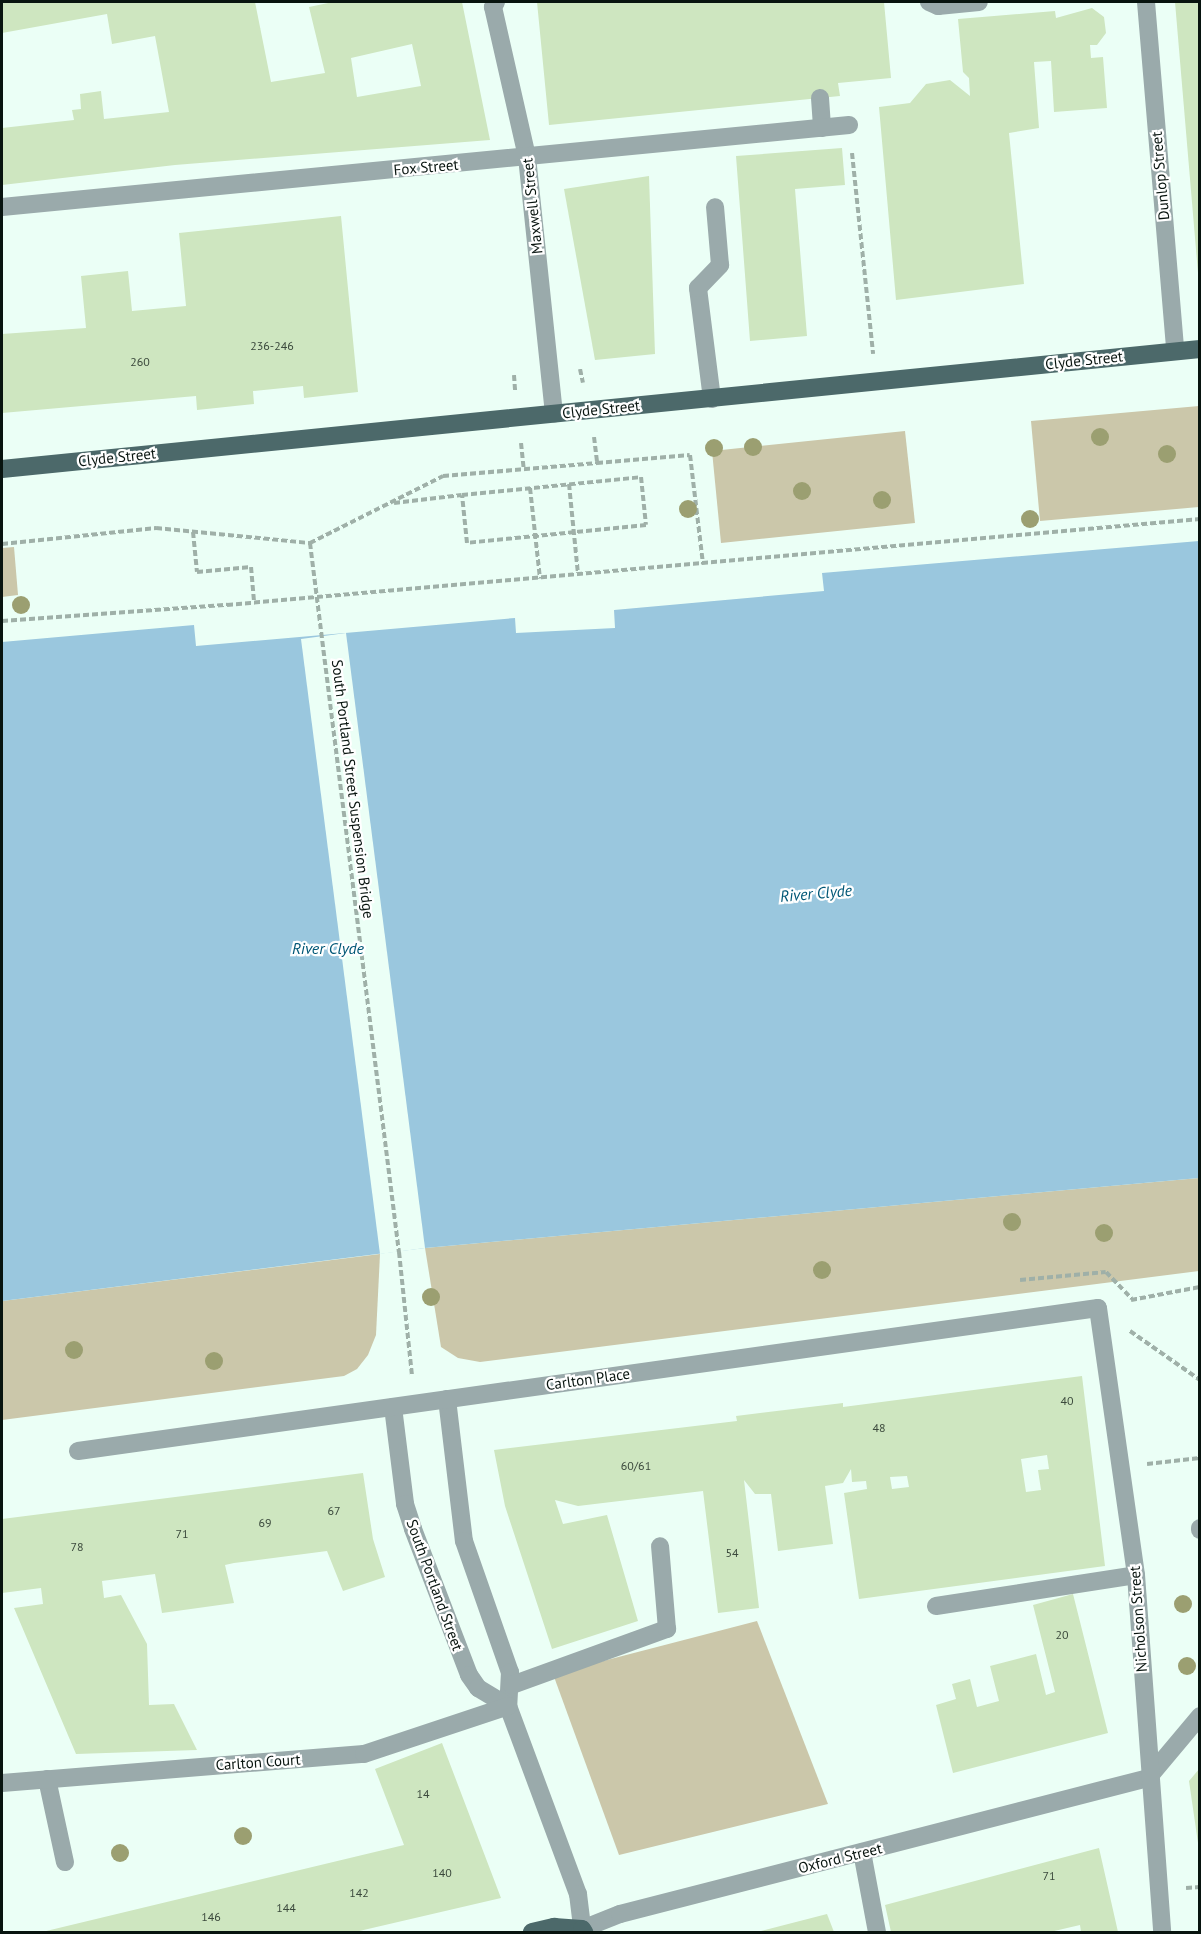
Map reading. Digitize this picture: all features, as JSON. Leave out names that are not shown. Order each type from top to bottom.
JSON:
[{"type":"main road","name":"Clyde Street","points":[[2,468],[1200,349]]},
{"type":"main road","name":"Oxford Street","points":[[532,1932],[554,1927],[583,1931]]},
{"type":"street","points":[[929,2],[938,6],[979,2]]},
{"type":"street","name":"Dunlop Street","points":[[1146,2],[1175,351]]},
{"type":"street","name":"Maxwell Street","points":[[494,3],[527,157],[554,414]]},
{"type":"street","points":[[820,98],[822,128]]},
{"type":"street","name":"Fox Street","points":[[2,207],[849,125]]},
{"type":"street","points":[[712,399],[698,288],[720,265],[715,207]]},
{"type":"street","name":"Carlton Place","points":[[78,1451],[393,1407],[415,1407],[447,1400],[1098,1308]]},
{"type":"street","name":"Nicholson Street","points":[[1098,1308],[1123,1467],[1136,1575],[1148,1778],[1162,1932]]},
{"type":"street","points":[[447,1400],[464,1541],[512,1685],[508,1706],[578,1894],[583,1931]]},
{"type":"street","name":"South Portland Street","points":[[393,1407],[405,1504],[437,1592],[469,1675],[478,1688],[508,1706]]},
{"type":"street","points":[[512,1685],[667,1629],[660,1546]]},
{"type":"street","points":[[936,1606],[1136,1575]]},
{"type":"street","name":"Carlton Court","points":[[2,1783],[364,1754],[508,1706]]},
{"type":"street","points":[[1148,1778],[1200,1716]]},
{"type":"street","name":"Oxford Street","points":[[583,1931],[620,1914],[1148,1778]]},
{"type":"street","points":[[47,1779],[65,1862]]},
{"type":"street","points":[[862,1852],[877,1932]]},
{"type":"path","points":[[849,125],[875,382]]},
{"type":"path","points":[[580,369],[597,463]]},
{"type":"path","points":[[2,544],[156,528],[310,543],[443,476],[690,455],[703,564]]},
{"type":"path","points":[[389,504],[462,495],[641,477],[646,525],[467,543],[462,495]]},
{"type":"path","points":[[569,484],[578,574]]},
{"type":"path","points":[[530,488],[540,578]]},
{"type":"path","points":[[2,621],[540,578],[1200,519]]},
{"type":"path","points":[[193,532],[197,572],[251,567],[254,602]]},
{"type":"path","name":"South Portland Street Suspension Bridge","points":[[310,543],[399,1252],[415,1407]]},
{"type":"path","points":[[1020,1280],[1106,1272],[1132,1299]]},
{"type":"path","points":[[1098,1308],[1132,1299],[1200,1287]]},
{"type":"path","points":[[1098,1308],[1200,1380]]},
{"type":"path","points":[[1123,1467],[1200,1458]]},
{"type":"shaded area","points":[[1199,406],[1199,507],[1040,521],[1031,421]]},
{"type":"shaded area","points":[[905,431],[915,523],[721,543],[712,451]]},
{"type":"shaded area","points":[[14,547],[18,595],[2,597],[2,548]]},
{"type":"shaded area","points":[[1199,1178],[1199,1271],[480,1362],[458,1358],[441,1347],[425,1248]]},
{"type":"shaded area","points":[[380,1254],[376,1335],[368,1355],[357,1369],[344,1376],[2,1420],[2,1301]]},
{"type":"shaded area","points":[[757,1621],[828,1804],[619,1855],[553,1674]]},
{"type":"water","name":"River Clyde","points":[[1199,541],[1199,1178],[425,1248],[2,1301],[2,642],[194,625],[196,646],[515,618],[516,633],[615,628],[614,610],[824,591],[822,573]]},
{"type":"pier","points":[[346,633],[425,1248],[380,1254],[301,639]]},
{"type":"building","points":[[2,2],[255,2],[271,82],[325,73],[309,7],[333,2],[462,2],[490,140],[175,165],[2,185],[2,128],[74,120],[72,110],[81,109],[80,94],[101,91],[104,119],[169,112],[155,36],[112,44],[107,14],[2,33]],"holes":[[[412,44],[421,86],[357,97],[351,58]]]},
{"type":"building","points":[[537,2],[884,2],[891,78],[838,83],[840,96],[549,125]]},
{"type":"building","points":[[1175,2],[1200,2],[1200,272],[1198,273]]},
{"type":"building","points":[[1092,8],[1104,17],[1106,33],[1097,45],[1090,45],[1091,58],[1103,57],[1107,108],[1054,112],[1051,61],[1034,62],[1039,128],[1009,133],[1024,284],[896,300],[879,107],[910,103],[926,84],[950,80],[970,96],[969,78],[963,72],[958,19],[1055,11],[1056,18]]},
{"type":"building","points":[[842,148],[845,185],[795,189],[807,336],[750,341],[736,156]]},
{"type":"building","points":[[649,176],[655,354],[595,360],[564,189]]},
{"type":"building","points":[[341,216],[358,392],[304,398],[303,386],[253,391],[254,404],[197,410],[196,396],[2,413],[2,334],[86,328],[81,276],[128,271],[132,311],[186,306],[179,233]]},
{"type":"building","points":[[1082,1376],[1105,1566],[859,1599],[844,1493],[867,1489],[866,1481],[852,1482],[851,1469],[843,1483],[825,1486],[833,1544],[778,1551],[771,1494],[755,1494],[744,1480],[759,1608],[718,1613],[703,1491],[578,1506],[555,1500],[563,1524],[607,1515],[638,1621],[552,1649],[505,1506],[494,1450],[737,1421],[736,1416],[843,1403],[843,1407]],"holes":[[[1047,1455],[1049,1469],[1038,1470],[1041,1490],[1026,1492],[1021,1459]],[[907,1476],[909,1487],[892,1489],[890,1477]]]},
{"type":"building","points":[[363,1473],[373,1539],[385,1577],[343,1591],[327,1551],[234,1563],[225,1565],[234,1603],[162,1613],[155,1574],[102,1581],[104,1598],[121,1595],[147,1644],[149,1705],[174,1704],[197,1750],[76,1754],[14,1608],[43,1604],[41,1588],[2,1593],[2,1519]]},
{"type":"building","points":[[1073,1594],[1108,1733],[953,1773],[936,1705],[956,1699],[952,1684],[970,1679],[977,1707],[999,1701],[990,1666],[1036,1654],[1046,1695],[1055,1692],[1033,1605]]},
{"type":"building","points":[[442,1743],[501,1898],[355,1932],[42,1932],[404,1845],[375,1769]]},
{"type":"building","points":[[1200,1768],[1200,1843],[1198,1843],[1189,1781]]},
{"type":"building","points":[[1099,1848],[1118,1932],[1081,1932],[1080,1925],[1050,1932],[891,1932],[885,1905]]},
{"type":"building","points":[[827,1914],[834,1932],[757,1932]]}]
